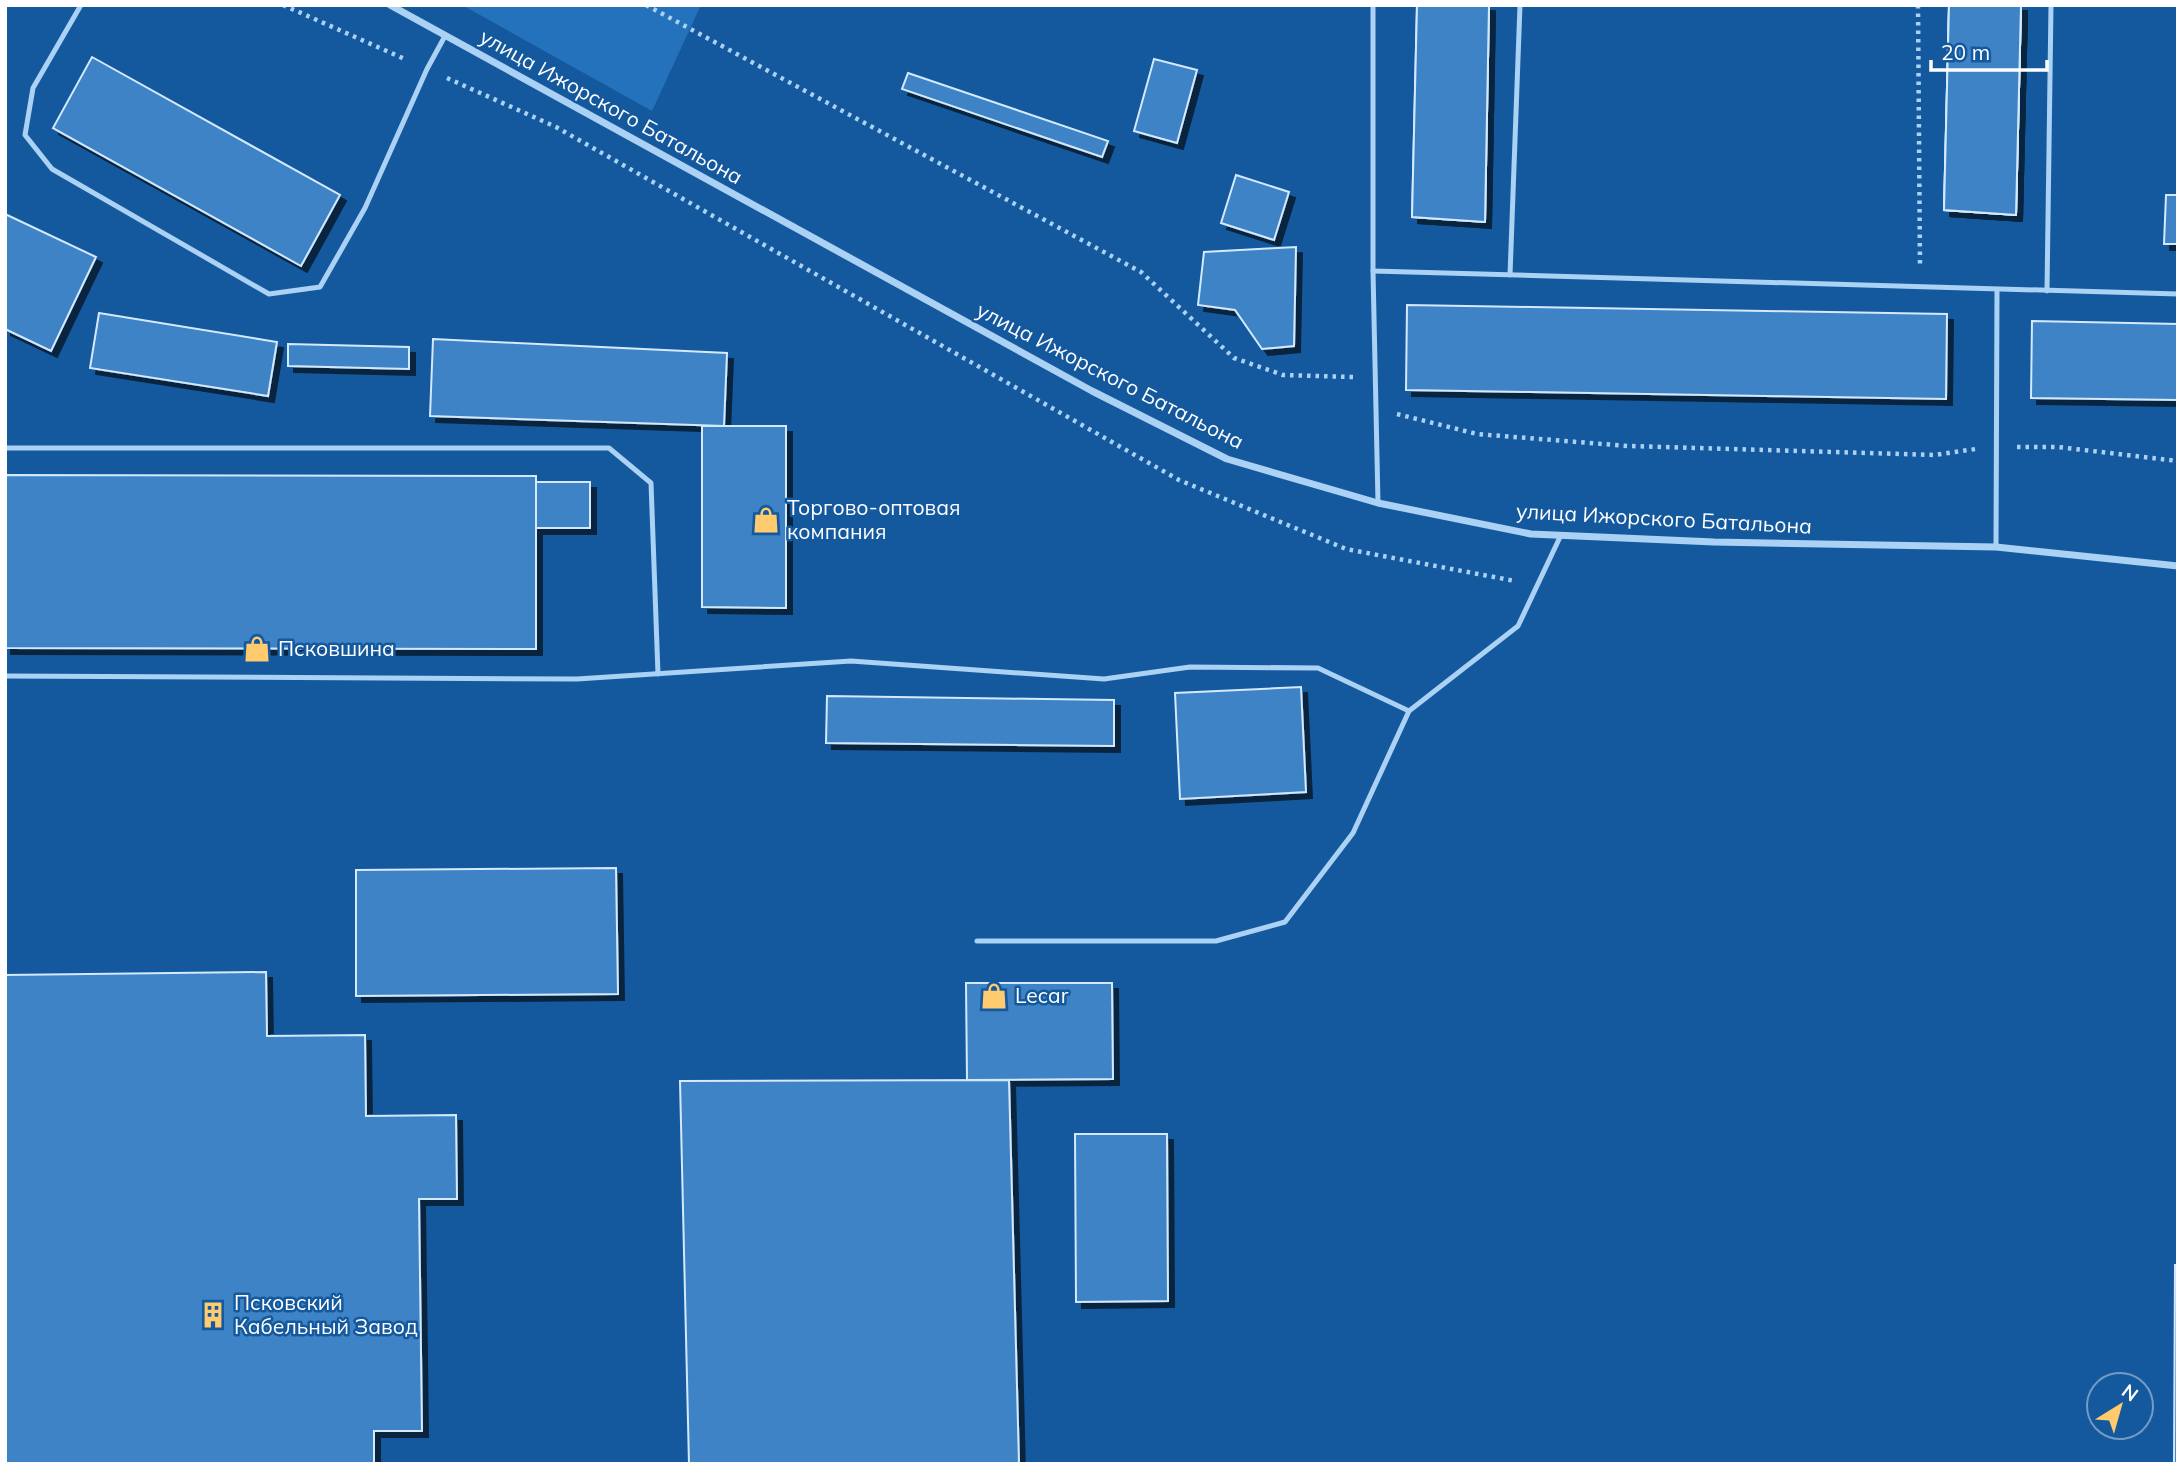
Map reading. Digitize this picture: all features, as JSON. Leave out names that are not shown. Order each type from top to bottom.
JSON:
[{"type":"street","name":"улица Ижорского Батальона","points":[[390,5],[1079,384],[1227,459],[1378,503],[1531,534],[1727,542],[1996,547],[2178,566]]},
{"type":"lane","points":[[81,5],[33,88],[26,135],[52,169],[269,294],[320,287],[365,208],[427,69],[445,36]]},
{"type":"lane","points":[[1373,5],[1373,271],[1378,503]]},
{"type":"lane","points":[[1510,275],[1520,5]]},
{"type":"lane","points":[[2047,291],[2051,5]]},
{"type":"lane","points":[[1373,271],[2178,294]]},
{"type":"lane","points":[[1996,547],[1997,290]]},
{"type":"lane","points":[[5,448],[609,448],[651,483],[658,674]]},
{"type":"lane","points":[[977,941],[1216,941],[1285,922],[1353,834],[1409,711],[1518,626],[1561,535]]},
{"type":"lane","points":[[5,676],[577,679],[851,661],[1104,679],[1190,667],[1318,668],[1409,711]]},
{"type":"path","points":[[646,5],[1141,272],[1234,359],[1283,375],[1375,378]]},
{"type":"path","points":[[1918,5],[1920,288]]},
{"type":"path","points":[[1376,409],[1477,434],[1628,446],[1934,455],[1996,447],[2058,447],[2178,461]]},
{"type":"shaded area","points":[[462,5],[701,5],[652,111]]},
{"type":"building","points":[[1417,5],[1489,5],[1485,222],[1412,217]]},
{"type":"building","points":[[1417,5],[1489,5],[1485,222],[1412,217]]},
{"type":"building","points":[[1949,5],[2021,5],[2016,215],[1944,210]]},
{"type":"building","points":[[1949,5],[2021,5],[2016,215],[1944,210]]},
{"type":"building","points":[[1949,5],[2021,5],[2016,215],[1944,210]]},
{"type":"building","points":[[92,57],[340,195],[301,266],[53,128]]},
{"type":"building","points":[[1154,59],[1197,70],[1177,143],[1134,131]]},
{"type":"building","points":[[908,73],[1108,141],[1102,157],[902,89]]},
{"type":"building","points":[[1236,175],[1289,192],[1274,240],[1221,223]]},
{"type":"building","points":[[2166,195],[2178,195],[2178,244],[2164,244]]},
{"type":"building","points":[[5,214],[96,257],[51,351],[5,329]]},
{"type":"building","points":[[1296,247],[1294,346],[1262,349],[1235,310],[1198,305],[1204,252]]},
{"type":"building","points":[[1407,305],[1947,314],[1946,399],[1406,390]]},
{"type":"building","points":[[99,313],[277,342],[268,396],[90,368]]},
{"type":"building","points":[[2032,321],[2178,324],[2178,400],[2031,398]]},
{"type":"building","points":[[433,339],[727,353],[724,426],[430,416]]},
{"type":"building","points":[[288,344],[409,347],[409,369],[288,366]]},
{"type":"building","points":[[702,426],[786,426],[786,608],[702,607]]},
{"type":"building","points":[[5,475],[536,476],[536,649],[5,648]]},
{"type":"building","points":[[536,482],[590,482],[590,528],[536,528]]},
{"type":"building","points":[[1301,687],[1306,792],[1180,799],[1175,693]]},
{"type":"building","points":[[827,696],[1114,700],[1114,746],[826,743]]},
{"type":"building","points":[[616,868],[618,994],[356,996],[356,870]]},
{"type":"building","name":"Псковский Кабельный Завод","points":[[266,972],[267,1036],[365,1035],[366,1116],[456,1115],[457,1199],[419,1199],[422,1431],[374,1431],[374,1464],[5,1464],[5,975]]},
{"type":"building","points":[[966,983],[1112,983],[1113,1079],[967,1080]]},
{"type":"building","points":[[1009,1080],[1019,1464],[689,1464],[680,1081]]},
{"type":"building","points":[[1075,1134],[1167,1134],[1168,1301],[1076,1302]]},
{"type":"building","points":[[2175,1265],[2178,1265],[2178,1464],[2174,1464]]},
{"type":"place","name":"Торгово-оптовая компания","points":[[766,520]]},
{"type":"place","name":"Псковшина","points":[[257,649]]},
{"type":"place","name":"Lecar","points":[[994,996]]},
{"type":"place","name":"Псковский Кабельный Завод","points":[[213,1315]]}]
